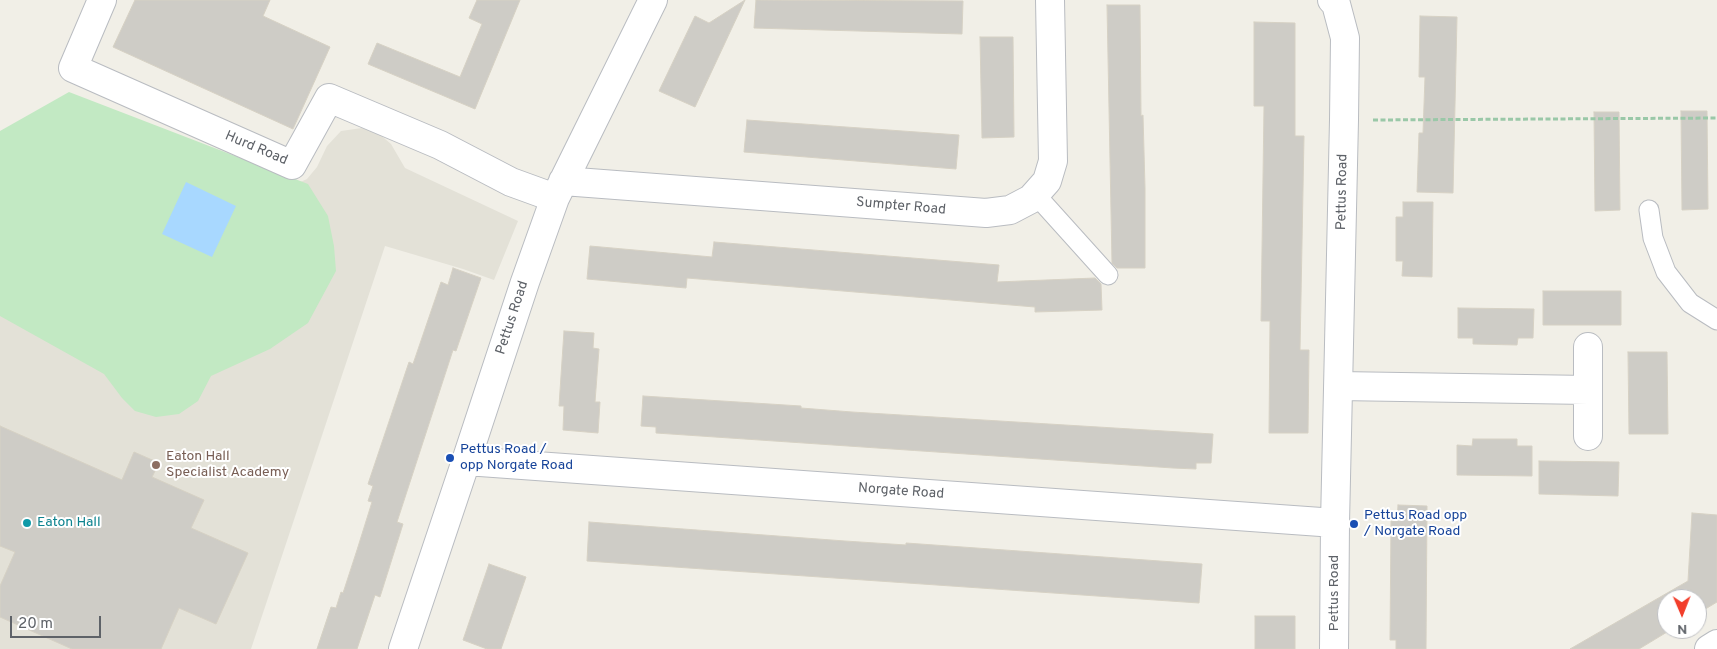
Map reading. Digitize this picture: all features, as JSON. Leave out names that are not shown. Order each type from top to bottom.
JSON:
[{"type":"street","name":"Hurd Road","points":[[102,0],[73,68],[292,165],[329,98],[440,144],[510,182],[559,190]]},
{"type":"street","name":"Sumpter Road","points":[[559,190],[986,213],[1010,210],[1031,199],[1046,181],[1053,161],[1050,0]]},
{"type":"street","name":"Pettus Road","points":[[1332,0],[1336,4],[1344,38],[1334,649]]},
{"type":"street","name":"Pettus Road","points":[[403,649],[525,282],[559,190],[650,1]]},
{"type":"street","points":[[1588,347],[1588,436]]},
{"type":"street","points":[[1338,386],[1588,390]]},
{"type":"street","name":"Norgate Road","points":[[466,461],[1335,523]]},
{"type":"street","points":[[1709,649],[1717,644]]},
{"type":"lane","points":[[1035,194],[1108,275]]},
{"type":"lane","points":[[1649,210],[1653,238],[1666,272],[1690,303],[1717,320]]},
{"type":"path","points":[[1344,120],[1717,118]]},
{"type":"shaded area","name":"Eaton Hall Specialist Academy","points":[[362,128],[378,133],[391,144],[405,168],[518,221],[494,280],[385,246],[251,649],[0,649],[0,162],[294,185],[307,179],[317,167],[327,146],[341,131]]},
{"type":"green space","points":[[69,92],[308,184],[328,216],[334,246],[336,271],[308,323],[270,349],[211,376],[198,401],[179,414],[156,417],[135,411],[122,398],[104,374],[0,316],[0,131]]},
{"type":"water","points":[[186,182],[236,206],[212,257],[162,234]]},
{"type":"building","points":[[135,0],[270,0],[263,16],[330,47],[293,129],[113,47]]},
{"type":"building","points":[[477,0],[520,0],[475,109],[368,64],[377,43],[460,77],[482,24],[469,18]]},
{"type":"building","points":[[745,0],[695,107],[659,91],[695,16],[709,23]]},
{"type":"building","points":[[756,0],[963,1],[962,34],[754,28]]},
{"type":"building","points":[[1107,5],[1140,5],[1141,116],[1143,115],[1145,188],[1145,268],[1117,268],[1112,263]]},
{"type":"building","points":[[1420,16],[1457,17],[1453,193],[1417,192],[1419,133],[1423,133],[1425,77],[1419,77]]},
{"type":"building","points":[[1254,22],[1295,23],[1295,136],[1304,136],[1300,350],[1309,350],[1308,433],[1269,433],[1270,321],[1261,321],[1264,106],[1254,106]]},
{"type":"building","points":[[980,37],[1013,37],[1014,137],[982,138]]},
{"type":"building","points":[[1681,111],[1707,111],[1708,209],[1682,210]]},
{"type":"building","points":[[1594,112],[1619,112],[1620,210],[1595,211]]},
{"type":"building","points":[[747,120],[959,135],[956,169],[744,152]]},
{"type":"building","points":[[1403,202],[1433,202],[1432,277],[1402,276],[1403,261],[1396,261],[1396,217],[1403,217]]},
{"type":"building","points":[[714,242],[999,265],[997,282],[1095,278],[1101,284],[1102,310],[1035,312],[1035,307],[687,278],[686,288],[587,279],[590,246],[712,257]]},
{"type":"building","points":[[453,268],[481,278],[456,351],[453,350],[397,522],[403,524],[380,597],[375,595],[357,649],[317,649],[331,607],[336,608],[341,592],[343,593],[357,550],[372,502],[368,501],[373,486],[368,484],[409,362],[413,364],[441,282],[448,285]]},
{"type":"building","points":[[1543,291],[1621,291],[1621,325],[1543,325]]},
{"type":"building","points":[[1458,308],[1534,309],[1533,338],[1518,338],[1517,345],[1473,344],[1473,338],[1458,338]]},
{"type":"building","points":[[564,331],[594,333],[593,348],[599,349],[595,402],[600,402],[598,433],[563,430],[564,406],[559,406]]},
{"type":"building","points":[[1628,352],[1667,352],[1668,434],[1629,434]]},
{"type":"building","points":[[643,396],[801,406],[801,408],[852,412],[1213,434],[1211,463],[1196,463],[1196,469],[1173,468],[656,433],[656,427],[641,426]]},
{"type":"building","name":"Eaton Hall","points":[[0,426],[122,480],[134,452],[159,463],[152,477],[204,500],[191,528],[248,553],[216,624],[179,608],[161,649],[72,649],[0,617],[0,586],[15,552],[0,546]]},
{"type":"building","points":[[1473,439],[1517,439],[1517,446],[1532,446],[1532,476],[1457,475],[1457,445],[1472,446]]},
{"type":"building","points":[[1539,461],[1619,462],[1618,496],[1539,494]]},
{"type":"building","points":[[1398,505],[1427,506],[1426,649],[1396,649],[1396,640],[1390,640],[1391,521],[1397,521]]},
{"type":"building","points":[[1692,513],[1717,515],[1717,602],[1707,608],[1707,589],[1674,589],[1688,581]]},
{"type":"building","points":[[589,522],[1202,564],[1199,603],[587,561]]},
{"type":"building","points":[[489,564],[526,577],[501,649],[487,649],[463,640]]},
{"type":"building","points":[[1657,599],[1657,638],[1639,649],[1570,649]]},
{"type":"building","points":[[1255,616],[1295,616],[1295,649],[1255,649]]},
{"type":"place","name":"Pettus Road / opp Norgate Road","points":[[450,458]]},
{"type":"place","name":"Eaton Hall Specialist Academy","points":[[156,465]]},
{"type":"place","name":"Eaton Hall","points":[[27,523]]},
{"type":"place","name":"Pettus Road opp / Norgate Road","points":[[1354,524]]}]
